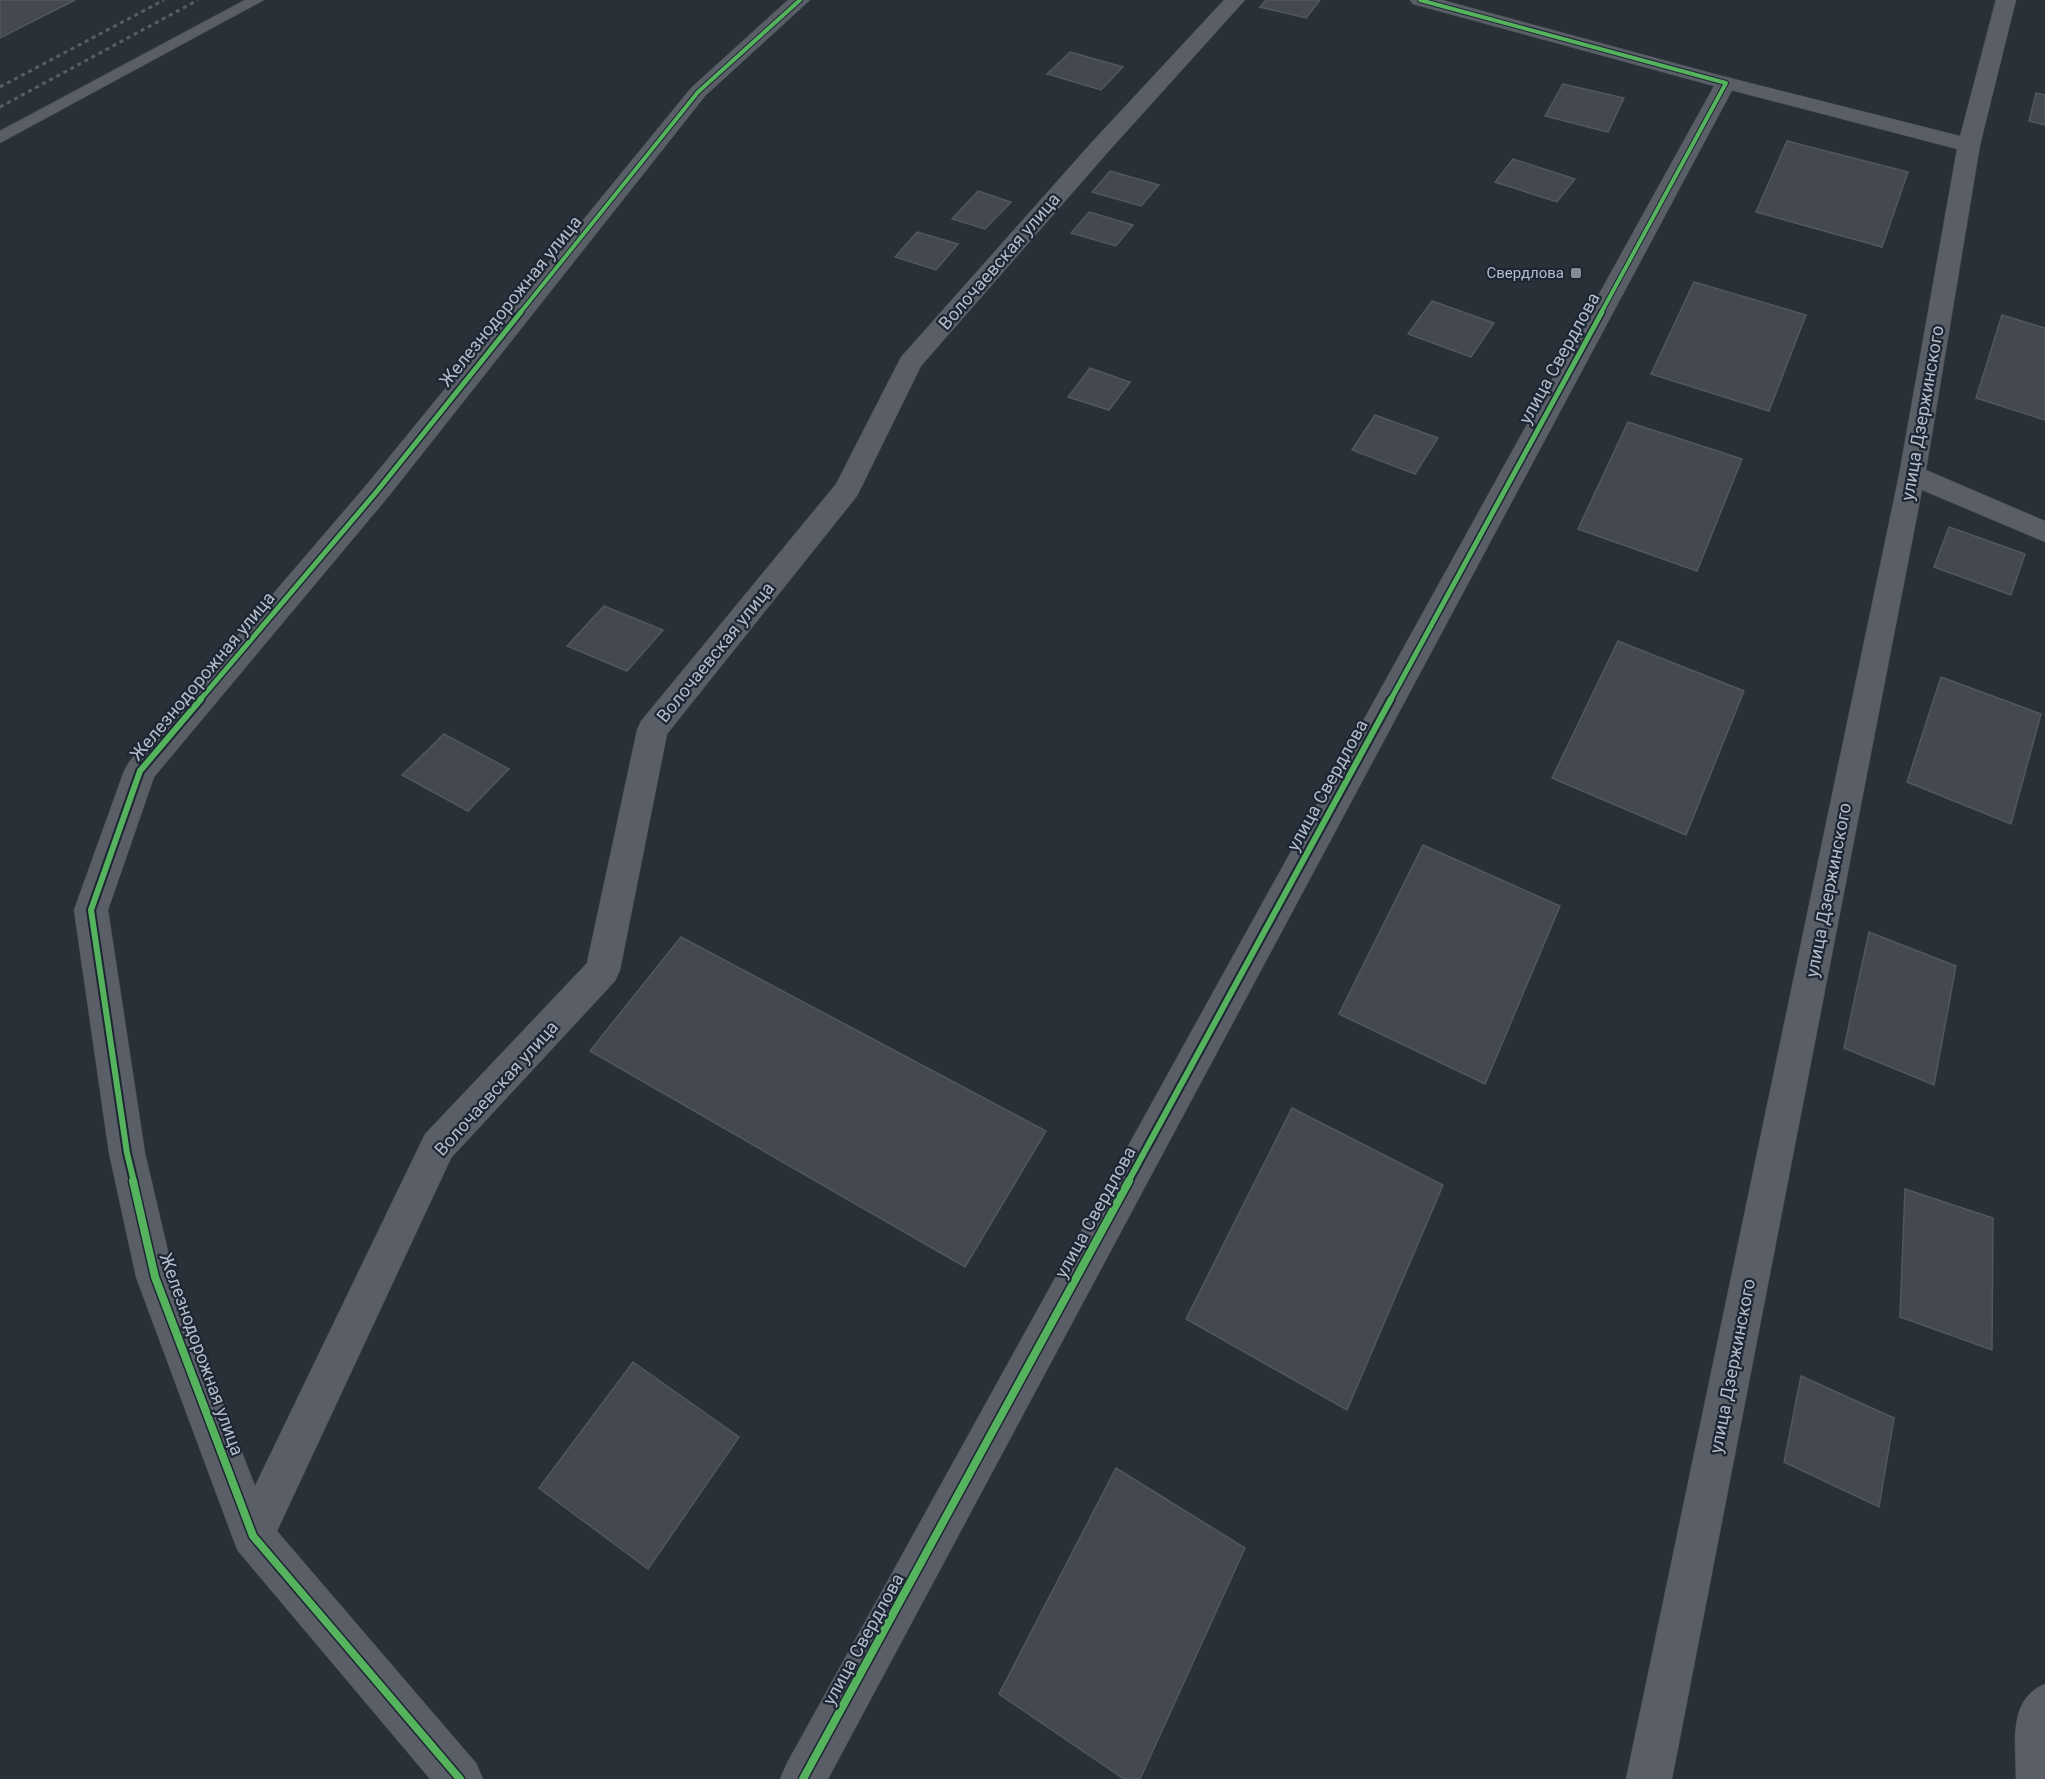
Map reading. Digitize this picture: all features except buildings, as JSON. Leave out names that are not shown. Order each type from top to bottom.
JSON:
[{"type":"street","name":"Железнодорожная улица","points":[[460,1779],[253,1536],[155,1277],[127,1153],[91,910],[140,771],[378,490],[698,92],[800,0]]},
{"type":"street","name":"Волочаевская улица","points":[[253,1536],[438,1146],[603,970],[652,730],[847,489],[910,363],[1100,147],[1235,0]]},
{"type":"street","points":[[1420,0],[1726,83],[1969,145]]},
{"type":"street","name":"улица Дзержинского","points":[[1649,1779],[1912,475],[1969,145],[2006,0]]},
{"type":"street","name":"улица Свердлова","points":[[804,1779],[1726,83]]},
{"type":"street","points":[[1912,475],[2045,531]]},
{"type":"lane","points":[[0,138],[256,0]]},
{"type":"lane","points":[[2034,1779],[2034,1717],[2045,1701]]},
{"type":"railway","points":[[0,87],[164,0]]},
{"type":"railway","points":[[0,107],[198,0]]},
{"type":"cycle path","points":[[460,1779],[253,1536],[155,1277],[127,1153],[91,910],[140,771],[378,490],[698,92],[800,0]]},
{"type":"cycle path","points":[[803,1779],[1726,83],[1420,0]]},
{"type":"place","name":"Свердлова","points":[[1576,273]]}]
